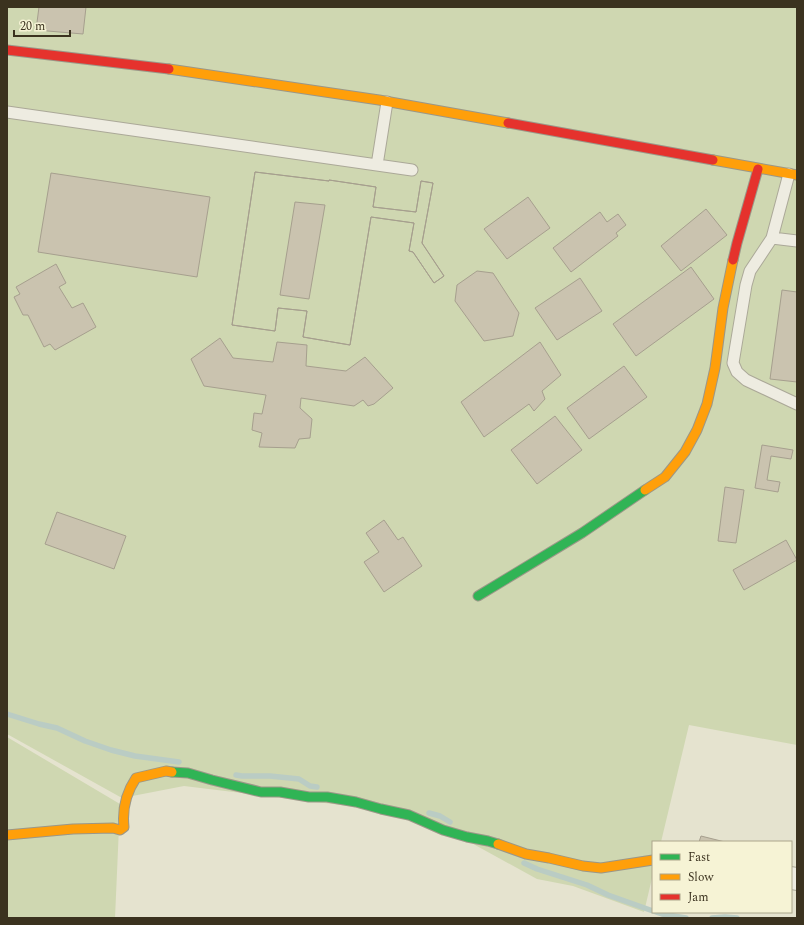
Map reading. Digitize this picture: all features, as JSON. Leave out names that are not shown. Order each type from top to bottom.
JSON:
[{"type":"street","points":[[7,50],[148,66],[387,102],[793,175]]},
{"type":"street","points":[[478,596],[582,533],[665,477],[685,452],[707,404],[715,368],[723,308],[736,243],[758,169]]},
{"type":"street","points":[[7,835],[73,829],[113,828],[120,830],[124,827],[123,815],[127,797],[136,778],[166,771],[188,773],[261,792],[280,792],[308,797],[327,797],[356,802],[409,815],[443,830],[488,841],[526,854],[583,866],[601,868],[652,860]]},
{"type":"lane","points":[[376,165],[387,102]]},
{"type":"lane","points":[[7,112],[412,170]]},
{"type":"lane","points":[[793,175],[772,238],[750,271],[746,285],[733,363],[737,372],[746,380],[797,404]]},
{"type":"lane","points":[[772,238],[797,241]]},
{"type":"green space","points":[[7,7],[797,7],[797,745],[689,725],[661,841],[652,841],[652,878],[644,912],[573,886],[537,879],[437,824],[374,809],[184,786],[122,798],[7,734]]},
{"type":"green space","points":[[7,737],[120,804],[115,918],[7,918]]},
{"type":"building","points":[[39,7],[86,7],[83,34],[36,30]]},
{"type":"building","points":[[255,172],[376,187],[373,207],[416,212],[421,181],[433,183],[422,243],[444,276],[434,283],[413,252],[409,251],[414,223],[371,217],[350,345],[303,337],[307,311],[278,308],[275,331],[232,325]],"holes":[[[295,202],[325,205],[309,299],[280,295]]]},
{"type":"building","points":[[255,172],[376,187],[373,207],[416,212],[421,181],[433,183],[422,243],[444,276],[434,283],[413,252],[409,251],[414,223],[371,217],[350,345],[303,337],[307,311],[278,308],[275,331],[232,325]]},
{"type":"building","points":[[51,173],[210,197],[197,277],[38,252]]},
{"type":"building","points":[[528,197],[550,228],[507,259],[484,229]]},
{"type":"building","points":[[706,209],[727,235],[681,271],[661,246]]},
{"type":"building","points":[[600,212],[607,222],[618,214],[626,225],[616,233],[618,236],[571,272],[553,248]]},
{"type":"building","points":[[56,264],[66,283],[59,287],[72,308],[83,303],[96,327],[55,350],[50,344],[44,347],[28,315],[23,315],[14,297],[20,294],[16,287]]},
{"type":"building","points":[[691,267],[714,299],[636,356],[613,324]]},
{"type":"building","points":[[477,271],[493,273],[519,313],[513,336],[484,341],[455,301],[457,285]]},
{"type":"building","points":[[580,278],[602,311],[557,340],[535,308]]},
{"type":"building","points":[[782,290],[797,292],[797,382],[770,379]]},
{"type":"building","points":[[220,338],[233,358],[273,362],[277,342],[307,345],[306,366],[346,371],[365,357],[393,388],[374,404],[368,406],[363,400],[354,406],[301,398],[300,408],[312,419],[310,438],[299,439],[295,448],[259,447],[262,433],[252,430],[254,413],[262,414],[266,395],[204,386],[191,359]]},
{"type":"building","points":[[540,342],[561,375],[542,391],[545,399],[534,411],[529,404],[484,437],[461,402]]},
{"type":"building","points":[[624,366],[647,397],[589,439],[567,408]]},
{"type":"building","points":[[555,416],[582,450],[537,484],[511,450]]},
{"type":"building","points":[[762,445],[793,450],[791,459],[771,456],[767,480],[780,482],[778,492],[755,488]]},
{"type":"building","points":[[725,487],[744,490],[736,543],[718,541]]},
{"type":"building","points":[[57,512],[126,536],[114,569],[45,544]]},
{"type":"building","points":[[384,520],[398,540],[403,537],[422,566],[384,592],[364,562],[379,552],[366,533]]},
{"type":"building","points":[[786,540],[797,560],[744,590],[733,570]]},
{"type":"building","points":[[701,836],[721,841],[699,841]]},
{"type":"waterway","points":[[7,714],[57,728],[85,741],[111,750],[135,756],[179,762]]},
{"type":"waterway","points":[[236,775],[299,779],[310,786],[317,787]]},
{"type":"waterway","points":[[429,813],[440,816],[450,822]]},
{"type":"waterway","points":[[524,863],[537,869],[587,885],[608,895],[652,911]]},
{"type":"waterway","points":[[659,913],[686,918]]},
{"type":"waterway","points":[[712,918],[737,918]]},
{"type":"traffic: fast","points":[[478,596],[582,533],[645,490]]},
{"type":"traffic: fast","points":[[172,772],[188,773],[261,792],[280,792],[356,802],[409,815],[443,830],[498,844]]},
{"type":"traffic: slow","points":[[169,69],[379,100],[508,123]]},
{"type":"traffic: slow","points":[[713,160],[797,175]]},
{"type":"traffic: slow","points":[[645,490],[665,477],[685,452],[697,430],[707,404],[715,368],[723,308],[733,260]]},
{"type":"traffic: slow","points":[[7,835],[73,829],[113,828],[120,830],[124,827],[124,808],[127,795],[136,778],[166,771],[172,772]]},
{"type":"traffic: slow","points":[[498,844],[526,854],[583,866],[601,868],[652,860]]},
{"type":"traffic: jam","points":[[7,50],[169,69]]},
{"type":"traffic: jam","points":[[508,123],[713,160]]},
{"type":"traffic: jam","points":[[733,260],[758,169]]}]
